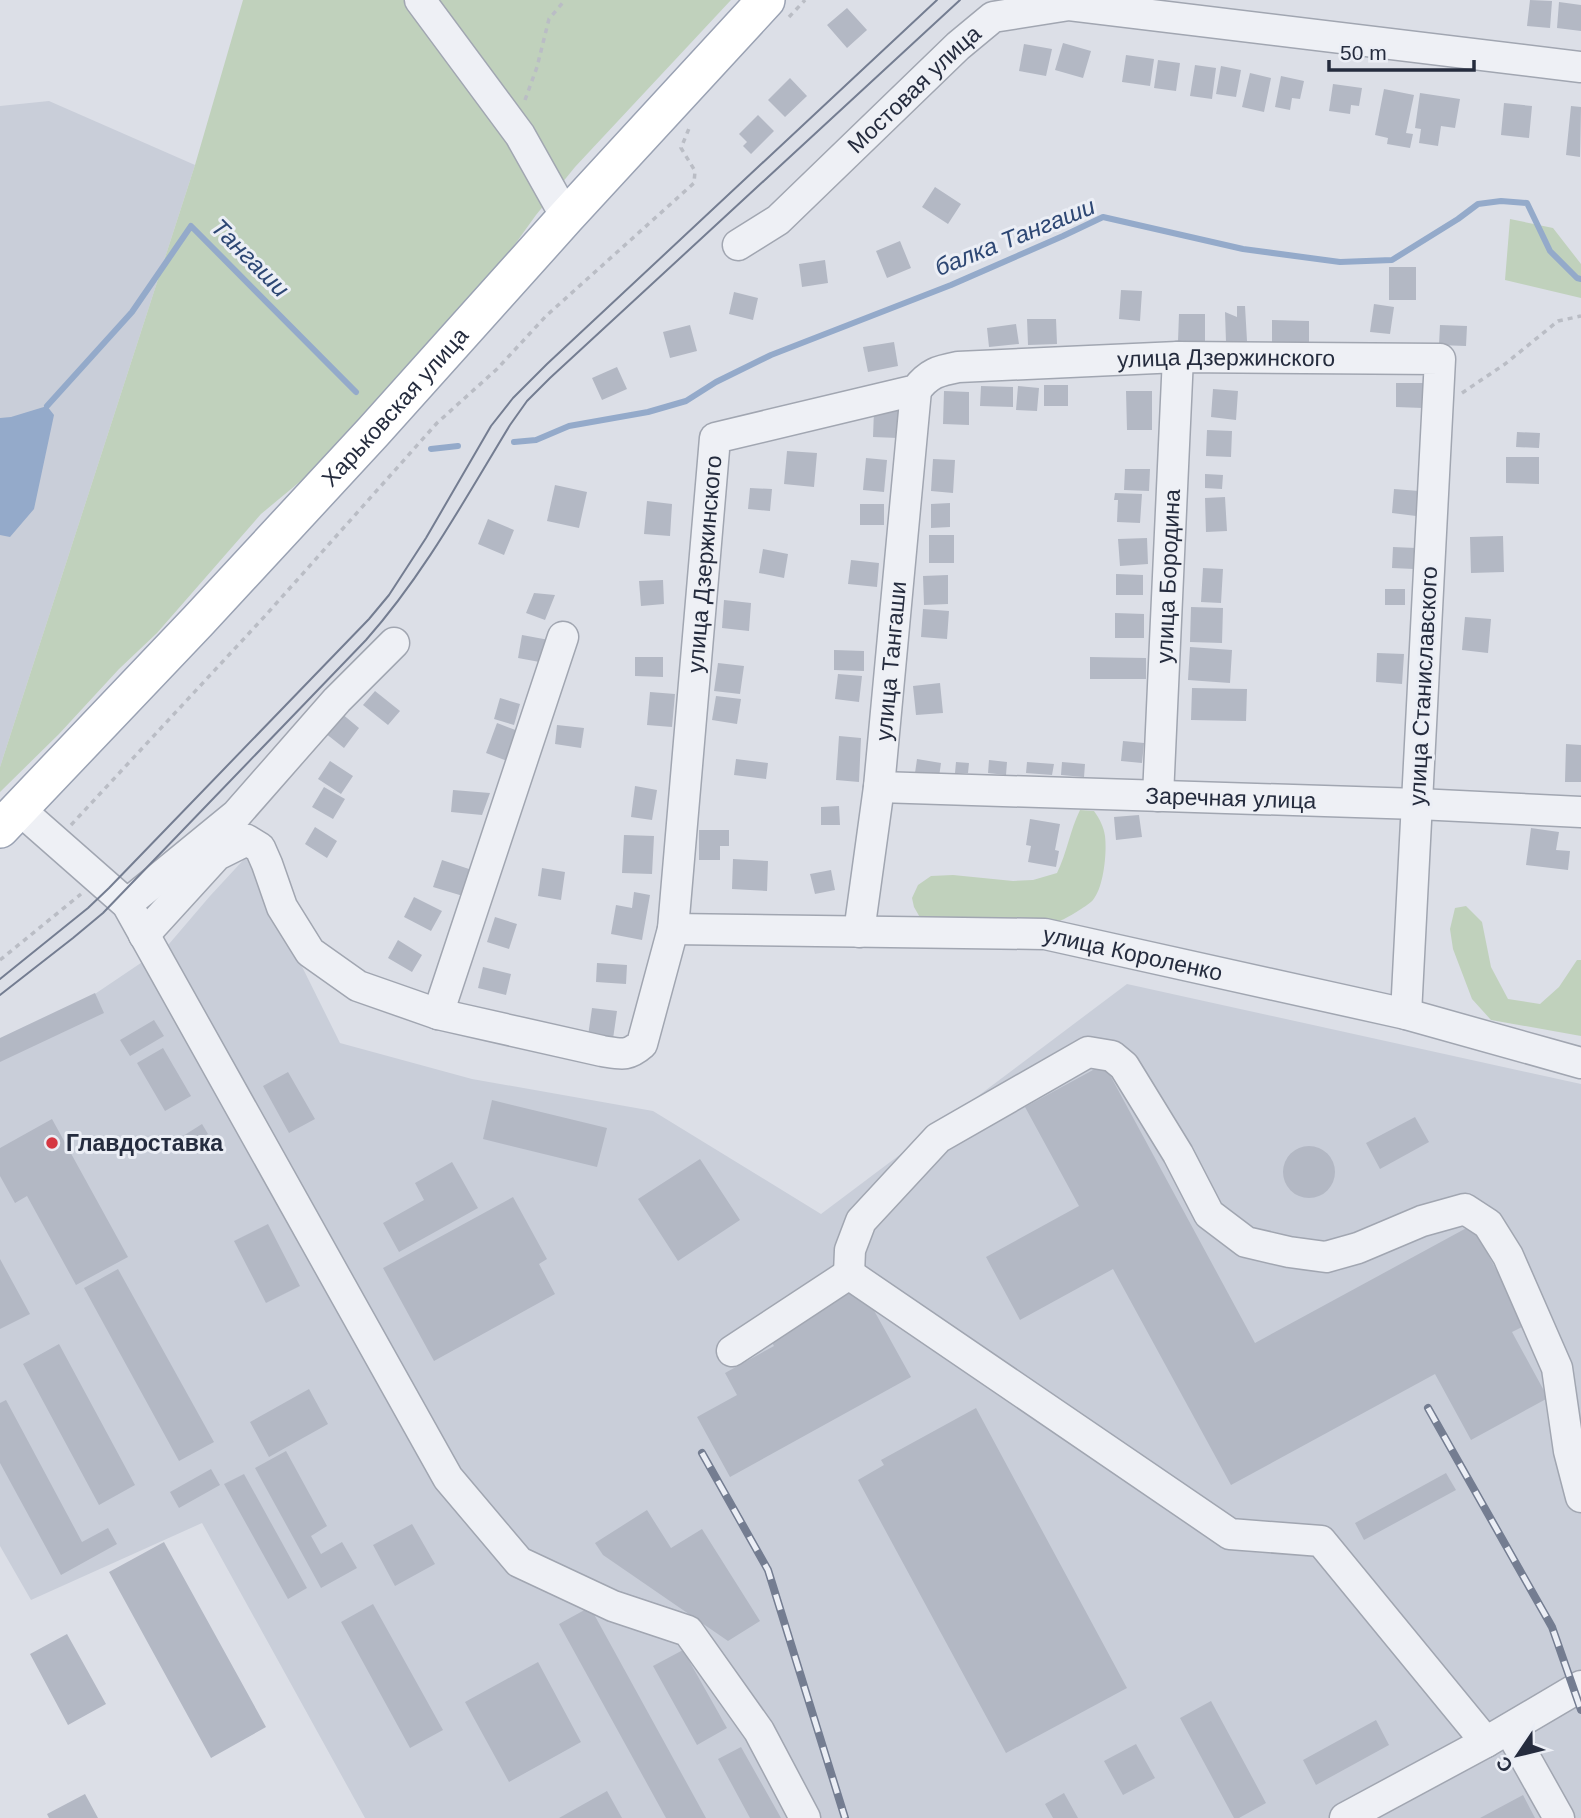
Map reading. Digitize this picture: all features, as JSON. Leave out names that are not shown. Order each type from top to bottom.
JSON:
[{"type":"main road","name":"Харьковская улица","points":[[9,819],[404,399],[566,217],[777,10]]},
{"type":"street","points":[[420,0],[520,135],[566,217]]},
{"type":"street","name":"Мостовая улица","points":[[738,245],[778,220],[958,46],[993,17],[1068,3],[1581,67]]},
{"type":"street","name":"улица Дзержинского","points":[[144,935],[217,855],[247,840],[260,848],[282,907],[310,952],[358,986],[439,1014],[602,1051],[632,1053],[642,1044],[673,929],[715,438],[916,390],[923,380],[936,372],[958,367],[1178,357],[1440,359]]},
{"type":"street","name":"улица Бородина","points":[[1158,796],[1178,357]]},
{"type":"street","name":"улица Станиславского","points":[[1406,1014],[1440,359]]},
{"type":"street","name":"улица Тангаши","points":[[859,932],[879,787],[916,390]]},
{"type":"street","points":[[439,1014],[564,637]]},
{"type":"street","points":[[127,904],[237,814],[337,701],[394,643]]},
{"type":"street","name":"Заречная улица","points":[[879,787],[1418,804],[1581,812]]},
{"type":"street","points":[[9,819],[55,841],[127,904],[448,1478],[519,1562],[613,1606],[688,1631],[759,1731],[805,1818]]},
{"type":"street","name":"улица Короленко","points":[[673,929],[1045,934],[1406,1014],[1581,1063]]},
{"type":"street","points":[[849,1273],[850,1250],[861,1221],[938,1138],[1088,1052],[1112,1056],[1124,1066],[1178,1154],[1209,1214],[1245,1242],[1326,1257],[1358,1248],[1422,1221],[1465,1209],[1488,1224],[1508,1256],[1557,1368],[1569,1451],[1581,1497]]},
{"type":"street","points":[[732,1351],[849,1273]]},
{"type":"street","points":[[849,1273],[1230,1534],[1321,1541],[1497,1735],[1559,1818]]},
{"type":"street","points":[[1345,1818],[1581,1686]]},
{"type":"path","points":[[514,128],[537,67],[549,19],[565,0]]},
{"type":"path","points":[[777,10],[804,0]]},
{"type":"path","points":[[55,841],[255,626],[437,423],[497,369],[546,316],[694,183],[695,171],[681,148],[691,124]]},
{"type":"path","points":[[1437,410],[1505,364],[1558,321],[1581,316]]},
{"type":"path","points":[[0,960],[99,879]]},
{"type":"shaded area","points":[[49,101],[195,165],[0,767],[0,106]]},
{"type":"shaded area","points":[[247,856],[340,1043],[472,1079],[653,1111],[821,1214],[1127,984],[1581,1084],[1581,1818],[365,1818],[202,1523],[31,1600],[0,1546],[0,1058],[169,944]]},
{"type":"green space","points":[[243,0],[731,0],[575,167],[493,275],[314,470],[261,514],[157,633],[0,792],[0,767],[195,165]]},
{"type":"green space","points":[[1510,219],[1553,228],[1581,264],[1581,298],[1505,280]]},
{"type":"green space","points":[[1080,810],[1094,811],[1102,826],[1106,843],[1100,887],[1093,900],[1085,906],[1055,923],[922,921],[912,898],[918,885],[931,876],[953,875],[1013,881],[1033,880],[1057,873]]},
{"type":"green space","points":[[1466,906],[1482,922],[1491,967],[1508,999],[1540,1004],[1559,987],[1577,960],[1581,960],[1581,1036],[1491,1020],[1472,999],[1453,949],[1450,929],[1455,908]]},
{"type":"water","points":[[47,406],[54,415],[34,509],[10,537],[0,535],[0,418]]},
{"type":"building","points":[[1530,0],[1552,1],[1550,28],[1527,26]]},
{"type":"building","points":[[1559,2],[1581,5],[1581,31],[1557,28]]},
{"type":"building","points":[[847,8],[867,30],[847,48],[827,25]]},
{"type":"building","points":[[1063,43],[1091,51],[1083,78],[1055,70]]},
{"type":"building","points":[[1024,44],[1052,49],[1046,76],[1019,71]]},
{"type":"building","points":[[1126,55],[1154,59],[1150,86],[1122,82]]},
{"type":"building","points":[[1158,60],[1180,63],[1176,91],[1154,88]]},
{"type":"building","points":[[1195,65],[1216,68],[1212,99],[1190,96]]},
{"type":"building","points":[[1221,66],[1241,70],[1236,97],[1216,94]]},
{"type":"building","points":[[1250,73],[1271,78],[1264,112],[1242,107]]},
{"type":"building","points":[[1281,76],[1304,81],[1300,99],[1292,98],[1290,110],[1275,107]]},
{"type":"building","points":[[790,78],[807,96],[785,117],[768,100]]},
{"type":"building","points":[[1333,84],[1362,88],[1359,106],[1351,105],[1350,114],[1329,111]]},
{"type":"building","points":[[1384,89],[1414,95],[1406,133],[1413,134],[1410,148],[1387,144],[1388,138],[1375,135]]},
{"type":"building","points":[[1420,93],[1460,99],[1455,128],[1441,126],[1438,146],[1419,143],[1421,129],[1415,128]]},
{"type":"building","points":[[1504,103],[1532,106],[1529,138],[1501,135]]},
{"type":"building","points":[[1571,106],[1581,107],[1580,157],[1566,155]]},
{"type":"building","points":[[758,115],[774,131],[751,154],[743,146],[747,142],[739,134]]},
{"type":"building","points":[[935,187],[961,204],[948,224],[922,207]]},
{"type":"building","points":[[900,241],[911,268],[887,278],[876,251]]},
{"type":"building","points":[[825,260],[828,283],[802,287],[799,264]]},
{"type":"building","points":[[1389,267],[1416,267],[1416,300],[1389,300]]},
{"type":"building","points":[[1121,290],[1142,291],[1140,321],[1119,319]]},
{"type":"building","points":[[734,292],[758,298],[753,320],[729,314]]},
{"type":"building","points":[[1374,304],[1394,307],[1390,334],[1370,332]]},
{"type":"building","points":[[1237,306],[1245,306],[1247,341],[1226,342],[1225,312],[1237,317]]},
{"type":"building","points":[[1179,314],[1205,314],[1205,342],[1178,341]]},
{"type":"building","points":[[1027,319],[1056,319],[1057,344],[1028,345]]},
{"type":"building","points":[[1272,320],[1309,321],[1309,342],[1272,342]]},
{"type":"building","points":[[1016,324],[1019,344],[989,347],[987,328]]},
{"type":"building","points":[[690,325],[697,351],[670,358],[663,332]]},
{"type":"building","points":[[1440,325],[1467,326],[1466,346],[1439,345]]},
{"type":"building","points":[[894,342],[898,366],[868,372],[863,347]]},
{"type":"building","points":[[617,367],[627,389],[602,400],[592,378]]},
{"type":"building","points":[[1396,383],[1423,383],[1423,408],[1396,407]]},
{"type":"building","points":[[1044,385],[1068,385],[1068,406],[1044,406]]},
{"type":"building","points":[[981,386],[1013,387],[1013,407],[980,406]]},
{"type":"building","points":[[1018,386],[1039,388],[1037,411],[1016,410]]},
{"type":"building","points":[[1213,389],[1238,391],[1236,420],[1211,417]]},
{"type":"building","points":[[944,391],[969,392],[969,425],[943,424]]},
{"type":"building","points":[[1126,391],[1152,391],[1152,430],[1127,430]]},
{"type":"building","points":[[874,410],[899,411],[898,438],[873,437]]},
{"type":"building","points":[[1207,430],[1232,431],[1231,457],[1206,456]]},
{"type":"building","points":[[1517,432],[1540,433],[1539,448],[1516,447]]},
{"type":"building","points":[[787,451],[817,453],[814,487],[784,484]]},
{"type":"building","points":[[1506,457],[1539,457],[1539,484],[1506,483]]},
{"type":"building","points":[[866,458],[887,460],[884,492],[863,490]]},
{"type":"building","points":[[933,459],[955,460],[953,493],[931,491]]},
{"type":"building","points":[[1125,469],[1150,469],[1149,491],[1124,490]]},
{"type":"building","points":[[1205,474],[1223,475],[1222,489],[1205,488]]},
{"type":"building","points":[[555,485],[587,492],[579,528],[547,521]]},
{"type":"building","points":[[750,488],[772,489],[770,511],[748,509]]},
{"type":"building","points":[[1394,489],[1419,491],[1416,516],[1392,513]]},
{"type":"building","points":[[1115,493],[1142,494],[1140,523],[1117,522],[1118,500],[1114,500]]},
{"type":"building","points":[[1225,497],[1227,531],[1206,532],[1205,498]]},
{"type":"building","points":[[647,501],[672,504],[670,536],[644,534]]},
{"type":"building","points":[[950,503],[950,527],[931,528],[931,504]]},
{"type":"building","points":[[860,504],[884,504],[884,525],[860,525]]},
{"type":"building","points":[[488,519],[514,530],[504,555],[478,544]]},
{"type":"building","points":[[929,535],[954,535],[954,563],[929,563]]},
{"type":"building","points":[[1503,536],[1504,572],[1471,573],[1470,537]]},
{"type":"building","points":[[1147,538],[1148,564],[1120,566],[1118,539]]},
{"type":"building","points":[[1393,547],[1416,548],[1414,569],[1392,568]]},
{"type":"building","points":[[763,549],[788,554],[784,578],[759,573]]},
{"type":"building","points":[[851,560],[879,563],[877,587],[848,584]]},
{"type":"building","points":[[1203,568],[1223,569],[1221,603],[1201,602]]},
{"type":"building","points":[[1116,574],[1143,575],[1143,595],[1116,595]]},
{"type":"building","points":[[948,575],[948,604],[924,605],[923,576]]},
{"type":"building","points":[[663,580],[664,604],[641,606],[639,581]]},
{"type":"building","points":[[1385,589],[1405,589],[1405,605],[1385,605]]},
{"type":"building","points":[[534,593],[555,595],[545,620],[526,613]]},
{"type":"building","points":[[724,600],[751,603],[749,631],[722,628]]},
{"type":"building","points":[[1191,607],[1223,608],[1222,643],[1190,642]]},
{"type":"building","points":[[923,609],[949,611],[947,639],[921,637]]},
{"type":"building","points":[[1115,613],[1144,614],[1144,638],[1115,638]]},
{"type":"building","points":[[1465,617],[1491,619],[1488,653],[1462,650]]},
{"type":"building","points":[[522,635],[549,640],[545,663],[518,658]]},
{"type":"building","points":[[1190,647],[1232,650],[1230,683],[1188,680]]},
{"type":"building","points":[[834,650],[864,651],[864,671],[834,670]]},
{"type":"building","points":[[1377,653],[1404,654],[1402,684],[1376,682]]},
{"type":"building","points":[[635,657],[663,657],[663,677],[635,676]]},
{"type":"building","points":[[1090,657],[1146,658],[1146,679],[1090,679]]},
{"type":"building","points":[[718,663],[744,666],[740,694],[714,691]]},
{"type":"building","points":[[838,674],[862,676],[859,702],[835,699]]},
{"type":"building","points":[[940,683],[943,713],[916,715],[913,686]]},
{"type":"building","points":[[1192,688],[1247,689],[1246,721],[1191,720]]},
{"type":"building","points":[[375,691],[400,711],[388,725],[363,705]]},
{"type":"building","points":[[650,692],[675,694],[672,727],[647,725]]},
{"type":"building","points":[[716,696],[741,699],[737,724],[712,720]]},
{"type":"building","points":[[500,698],[520,704],[514,725],[494,719]]},
{"type":"building","points":[[341,713],[359,728],[344,748],[325,733]]},
{"type":"building","points":[[497,723],[521,732],[510,762],[486,753]]},
{"type":"building","points":[[557,725],[584,728],[581,748],[555,744]]},
{"type":"building","points":[[839,736],[861,738],[859,782],[836,780]]},
{"type":"building","points":[[1123,741],[1144,743],[1142,763],[1121,761]]},
{"type":"building","points":[[1566,744],[1581,745],[1581,782],[1565,782]]},
{"type":"building","points":[[736,759],[768,763],[766,779],[734,775]]},
{"type":"building","points":[[917,759],[941,763],[938,784],[914,780]]},
{"type":"building","points":[[989,760],[1007,762],[1006,775],[988,773]]},
{"type":"building","points":[[330,761],[353,776],[341,794],[318,779]]},
{"type":"building","points":[[956,762],[969,763],[968,773],[955,773]]},
{"type":"building","points":[[1027,762],[1054,764],[1052,775],[1026,773]]},
{"type":"building","points":[[1062,762],[1085,764],[1084,777],[1061,775]]},
{"type":"building","points":[[635,786],[657,790],[652,820],[631,817]]},
{"type":"building","points":[[324,787],[345,799],[333,819],[312,807]]},
{"type":"building","points":[[453,790],[490,793],[482,815],[451,812]]},
{"type":"building","points":[[839,806],[840,825],[821,825],[821,807]]},
{"type":"building","points":[[1139,815],[1142,837],[1116,840],[1114,817]]},
{"type":"building","points":[[1030,819],[1060,824],[1055,850],[1059,851],[1056,867],[1028,862],[1031,846],[1026,845]]},
{"type":"building","points":[[315,827],[337,841],[327,858],[305,844]]},
{"type":"building","points":[[1531,828],[1559,832],[1556,850],[1570,851],[1568,870],[1526,865]]},
{"type":"building","points":[[699,830],[729,830],[729,846],[720,846],[720,860],[699,860]]},
{"type":"building","points":[[624,835],[654,836],[652,874],[622,873]]},
{"type":"building","points":[[733,859],[768,861],[767,891],[732,889]]},
{"type":"building","points":[[442,860],[472,870],[463,896],[433,887]]},
{"type":"building","points":[[542,868],[565,872],[561,900],[538,896]]},
{"type":"building","points":[[831,870],[835,890],[815,894],[810,874]]},
{"type":"building","points":[[634,892],[650,895],[642,940],[611,934],[616,905],[632,908]]},
{"type":"building","points":[[414,897],[442,911],[431,931],[404,917]]},
{"type":"building","points":[[495,917],[517,924],[509,949],[487,942]]},
{"type":"building","points":[[398,940],[422,955],[412,972],[388,958]]},
{"type":"building","points":[[597,963],[627,965],[626,984],[596,982]]},
{"type":"building","points":[[483,967],[511,974],[506,995],[478,988]]},
{"type":"building","points":[[95,993],[104,1013],[0,1062],[0,1038]]},
{"type":"building","points":[[592,1008],[617,1011],[613,1039],[588,1036]]},
{"type":"building","points":[[154,1020],[164,1036],[130,1056],[120,1040]]},
{"type":"building","points":[[163,1048],[191,1096],[165,1111],[137,1063]]},
{"type":"building","points":[[1104,1064],[1255,1343],[1472,1225],[1526,1325],[1512,1332],[1548,1398],[1471,1440],[1435,1374],[1231,1485],[1113,1269],[1020,1320],[986,1257],[1079,1206],[1025,1107]]},
{"type":"building","points":[[288,1072],[315,1119],[289,1133],[263,1086]]},
{"type":"building","points":[[492,1100],[607,1128],[597,1167],[483,1139]]},
{"type":"building","points":[[1415,1117],[1429,1142],[1380,1169],[1366,1143]]},
{"type":"building","points":[[52,1119],[128,1257],[76,1285],[27,1196],[15,1203],[0,1176],[0,1148]]},
{"type":"building","points":[[202,1124],[208,1134],[189,1145],[183,1136]]},
{"type":"building","points":[[1309,1146],[1319,1148],[1327,1154],[1333,1162],[1333,1182],[1327,1190],[1319,1196],[1309,1198],[1299,1196],[1291,1190],[1285,1182],[1283,1172],[1285,1162],[1291,1154],[1299,1148]]},
{"type":"building","points":[[700,1159],[740,1220],[678,1261],[638,1199]]},
{"type":"building","points":[[452,1162],[478,1208],[399,1252],[383,1223],[424,1200],[415,1183]]},
{"type":"building","points":[[513,1197],[547,1259],[539,1264],[555,1294],[434,1361],[383,1268]]},
{"type":"building","points":[[268,1224],[300,1286],[266,1303],[234,1241]]},
{"type":"building","points":[[0,1259],[30,1314],[0,1329]]},
{"type":"building","points":[[118,1269],[214,1442],[179,1461],[84,1288]]},
{"type":"building","points":[[861,1287],[911,1377],[730,1477],[697,1417],[737,1395],[725,1373],[774,1346],[769,1337]]},
{"type":"building","points":[[59,1344],[135,1485],[99,1505],[23,1364]]},
{"type":"building","points":[[309,1389],[328,1424],[269,1457],[250,1422]]},
{"type":"building","points":[[6,1400],[82,1542],[108,1528],[117,1544],[61,1575],[0,1463],[0,1403]]},
{"type":"building","points":[[976,1408],[1127,1688],[1006,1753],[858,1480],[884,1465],[881,1460]]},
{"type":"building","points":[[286,1451],[327,1526],[311,1536],[321,1554],[342,1542],[357,1568],[321,1588],[255,1468]]},
{"type":"building","points":[[211,1469],[220,1485],[179,1508],[170,1492]]},
{"type":"building","points":[[1446,1473],[1456,1490],[1364,1540],[1355,1523]]},
{"type":"building","points":[[244,1474],[307,1588],[288,1599],[224,1484]]},
{"type":"building","points":[[647,1510],[671,1548],[702,1529],[760,1621],[728,1641],[603,1555],[595,1543]]},
{"type":"building","points":[[412,1524],[435,1564],[395,1586],[373,1545]]},
{"type":"building","points":[[164,1542],[266,1727],[211,1758],[109,1572]]},
{"type":"building","points":[[373,1604],[443,1730],[410,1748],[341,1622]]},
{"type":"building","points":[[590,1607],[706,1818],[666,1818],[559,1624]]},
{"type":"building","points":[[67,1634],[106,1704],[68,1725],[30,1654]]},
{"type":"building","points":[[683,1650],[727,1728],[697,1745],[653,1666]]},
{"type":"building","points":[[538,1662],[581,1742],[509,1782],[465,1702]]},
{"type":"building","points":[[1211,1701],[1266,1803],[1239,1818],[1234,1818],[1180,1718]]},
{"type":"building","points":[[1376,1720],[1389,1745],[1316,1785],[1303,1760]]},
{"type":"building","points":[[1136,1744],[1155,1778],[1123,1795],[1104,1761]]},
{"type":"building","points":[[741,1747],[781,1818],[750,1818],[718,1759]]},
{"type":"building","points":[[607,1791],[622,1818],[559,1818]]},
{"type":"building","points":[[1064,1793],[1078,1818],[1053,1818],[1045,1804]]},
{"type":"building","points":[[85,1794],[98,1818],[49,1818],[47,1814]]},
{"type":"building","points":[[1523,1795],[1535,1818],[1480,1818]]},
{"type":"waterway","name":"балка Тангаши","points":[[514,442],[536,440],[569,426],[648,412],[686,401],[716,382],[771,355],[951,285],[1103,217],[1243,249],[1340,262],[1392,260],[1478,204],[1501,201],[1527,203],[1550,251],[1581,279]]},
{"type":"waterway","name":"Тангаши","points":[[47,406],[132,312],[191,226],[356,392]]},
{"type":"waterway","name":"балка Тангаши","points":[[431,449],[458,446]]},
{"type":"tram line","points":[[0,979],[109,888],[369,619],[389,595],[426,538],[491,426],[513,398],[937,0]]},
{"type":"tram line","points":[[0,995],[103,913],[366,640],[425,563],[527,401],[960,0]]},
{"type":"railway","points":[[1428,1408],[1552,1627],[1581,1710]]},
{"type":"railway","points":[[702,1453],[768,1570],[845,1818]]},
{"type":"place","name":"Главдоставка","points":[[52,1143]]}]
